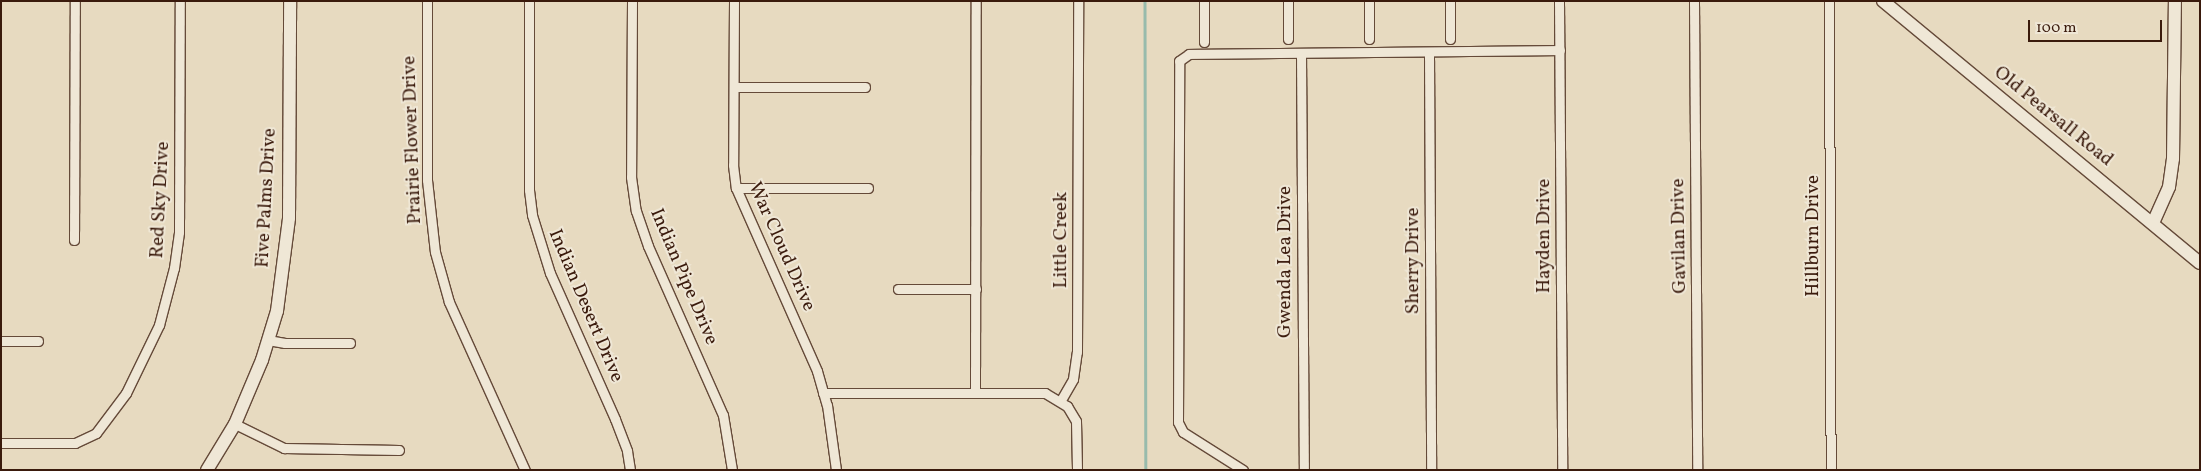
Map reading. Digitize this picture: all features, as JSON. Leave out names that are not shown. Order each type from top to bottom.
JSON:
[{"type":"main road","name":"Five Palms Drive","points":[[207,470],[235,424],[268,340],[287,252],[290,1]]},
{"type":"main road","name":"Old Pearsall Road","points":[[1882,1],[2200,263]]},
{"type":"main road","points":[[2153,223],[2168,187],[2173,159],[2175,1]]},
{"type":"street","points":[[74,240],[75,1]]},
{"type":"street","name":"Red Sky Drive","points":[[1,443],[75,443],[96,433],[126,393],[159,324],[174,268],[179,232],[180,1]]},
{"type":"street","name":"Prairie Flower Drive","points":[[426,1],[427,180],[437,262],[449,302],[525,470]]},
{"type":"street","name":"Indian Desert Drive","points":[[529,1],[528,190],[532,216],[550,273],[616,419],[627,450],[630,470]]},
{"type":"street","name":"Indian Pipe Drive","points":[[632,1],[631,177],[636,211],[648,246],[723,414],[732,470]]},
{"type":"street","name":"War Cloud Drive","points":[[734,1],[736,188],[801,330],[823,393],[836,470]]},
{"type":"street","points":[[975,391],[976,1]]},
{"type":"street","name":"Little Creek","points":[[1061,400],[1073,379],[1077,352],[1078,1]]},
{"type":"street","points":[[1204,1],[1204,42]]},
{"type":"street","points":[[1288,1],[1288,39]]},
{"type":"street","points":[[1369,1],[1369,39]]},
{"type":"street","points":[[1450,1],[1450,39]]},
{"type":"street","name":"Hayden Drive","points":[[1559,1],[1562,470]]},
{"type":"street","name":"Gavilan Drive","points":[[1694,1],[1697,470]]},
{"type":"street","name":"Hillburn Drive","points":[[1829,1],[1832,470]]},
{"type":"street","points":[[1243,470],[1181,429],[1178,403],[1179,61],[1189,54],[1429,53],[1560,50]]},
{"type":"street","name":"Sherry Drive","points":[[1429,53],[1431,470]]},
{"type":"street","name":"Gwenda Lea Drive","points":[[1301,54],[1304,470]]},
{"type":"street","points":[[734,88],[865,87]]},
{"type":"street","points":[[736,188],[868,188]]},
{"type":"street","points":[[898,289],[976,289]]},
{"type":"street","points":[[268,340],[286,343],[350,343]]},
{"type":"street","points":[[1,341],[38,341]]},
{"type":"street","points":[[823,393],[975,391],[1045,393],[1061,400],[1076,421],[1077,470]]},
{"type":"street","points":[[235,424],[284,448],[398,450]]},
{"type":"waterway","points":[[1145,1],[1146,470]]}]
